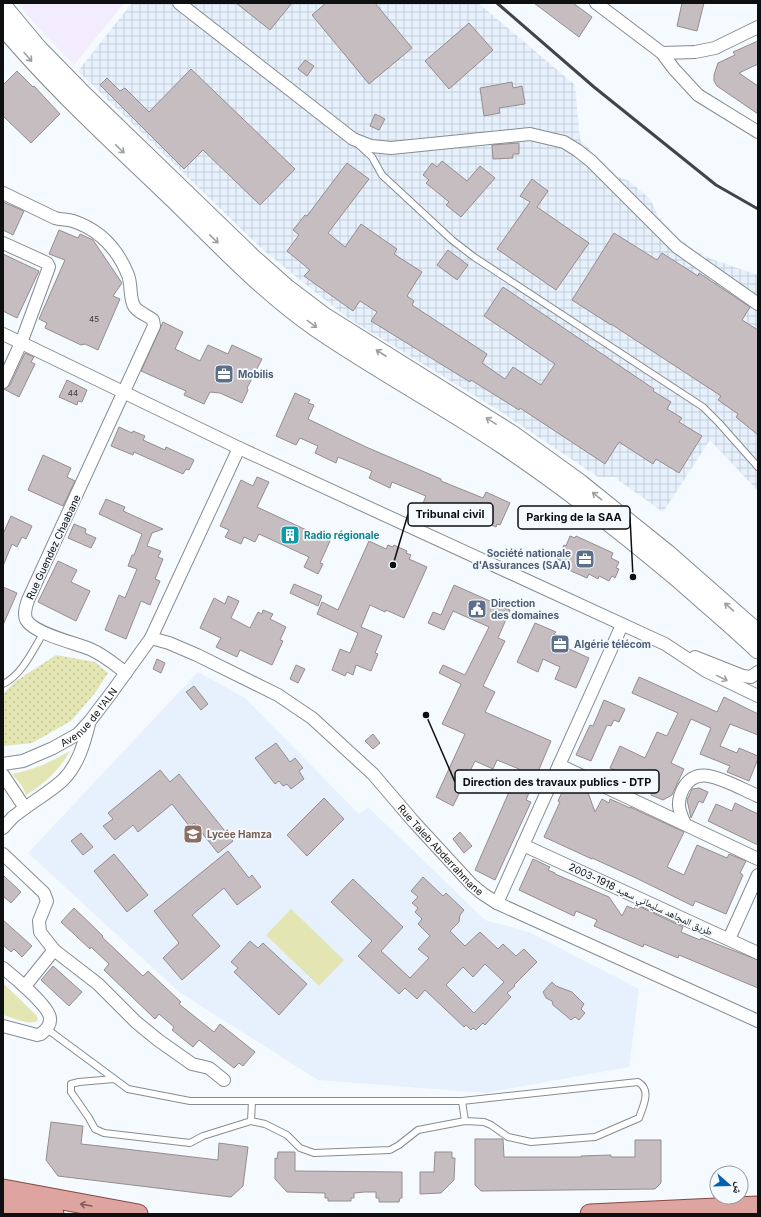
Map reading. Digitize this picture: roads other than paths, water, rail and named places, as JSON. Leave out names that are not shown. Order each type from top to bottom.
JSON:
[{"type":"main road","points":[[3,6],[38,48],[79,90],[253,258],[287,288],[324,316],[512,434],[580,483],[667,553],[758,633]]},
{"type":"main road","points":[[3,27],[31,61],[99,129],[243,268],[280,300],[316,327],[504,446],[553,480],[627,536],[712,608],[758,650]]},
{"type":"main road","points":[[3,1189],[138,1214]]},
{"type":"main road","points":[[3,1204],[54,1214]]},
{"type":"main road","points":[[590,1214],[758,1206]]},
{"type":"street","points":[[180,3],[353,139],[371,146],[391,148],[530,134],[564,142],[577,150],[591,162],[677,247],[758,304]]},
{"type":"street","points":[[596,3],[662,53],[674,69],[698,95],[758,132]]},
{"type":"street","points":[[662,53],[695,52],[715,48],[758,27]]},
{"type":"street","name":"Rue Guendez Chaabane","points":[[3,193],[55,218],[71,220],[86,226],[99,234],[110,245],[121,260],[129,277],[131,298],[134,306],[153,320],[154,326],[25,608],[27,621],[44,632],[105,656],[126,673]]},
{"type":"street","points":[[3,243],[47,263],[49,268],[22,342],[3,382]]},
{"type":"street","points":[[3,334],[239,448],[622,625],[742,676],[756,676]]},
{"type":"street","name":"Avenue de l'ALN","points":[[3,764],[23,761],[53,748],[78,734],[90,721],[126,673],[151,638],[239,448]]},
{"type":"street","points":[[497,902],[622,625]]},
{"type":"street","name":"Rue Taleb Abderrahmane","points":[[151,638],[169,643],[197,655],[278,695],[312,718],[373,774],[414,822],[472,885],[483,894],[497,902],[758,1021]]},
{"type":"street","points":[[664,644],[706,671],[758,696]]},
{"type":"street","points":[[3,828],[13,817],[64,780],[84,746],[90,721]]},
{"type":"street","points":[[559,765],[758,859]]},
{"type":"street","points":[[3,775],[25,808]]},
{"type":"street","points":[[685,824],[679,811],[679,796],[686,783],[695,777],[710,775],[758,796]]},
{"type":"street","name":"طريق المجاهد سليماني سعيد 1918-2003","points":[[523,844],[758,953]]},
{"type":"street","points":[[3,854],[44,893],[47,901],[39,921],[40,932],[54,950],[98,984],[136,1022],[158,1040],[192,1064],[209,1068],[224,1080]]},
{"type":"street","points":[[729,939],[758,875]]},
{"type":"street","points":[[25,986],[54,950]]},
{"type":"street","points":[[3,968],[25,986],[50,1016],[50,1023],[46,1029],[41,1034],[37,1035],[3,1026]]},
{"type":"lane","points":[[353,139],[372,157],[382,175],[452,240],[495,271],[703,407],[758,467]]},
{"type":"lane","points":[[3,684],[10,681],[23,665],[44,632]]},
{"type":"lane","points":[[46,1029],[114,1079],[128,1090],[190,1101],[462,1101],[638,1082],[643,1085],[646,1092],[646,1100],[639,1118],[595,1137],[531,1142],[508,1137],[484,1122],[465,1121],[418,1130],[390,1150],[314,1153],[300,1148],[287,1135],[265,1124],[250,1121],[203,1136],[190,1143],[104,1133],[95,1129],[71,1092],[71,1084],[114,1079]]},
{"type":"lane","points":[[250,1121],[252,1101]]},
{"type":"lane","points":[[462,1101],[465,1121]]},
{"type":"railway","points":[[497,3],[594,87],[716,185],[758,209]]},
{"type":"place","name":"Mobilis","points":[[224,374]]},
{"type":"place","name":"Radio régionale","points":[[290,535]]},
{"type":"place","name":"Société nationale d'Assurances (SAA)","points":[[585,559]]},
{"type":"place","name":"Tribunal civil","points":[[393,565]]},
{"type":"place","name":"Parking de la SAA","points":[[633,577]]},
{"type":"place","name":"Direction des domaines","points":[[477,609]]},
{"type":"place","name":"Algérie télécom","points":[[560,644]]},
{"type":"place","name":"Direction des travaux publics - DTP","points":[[426,715]]},
{"type":"place","name":"Lycée Hamza","points":[[193,834]]}]
